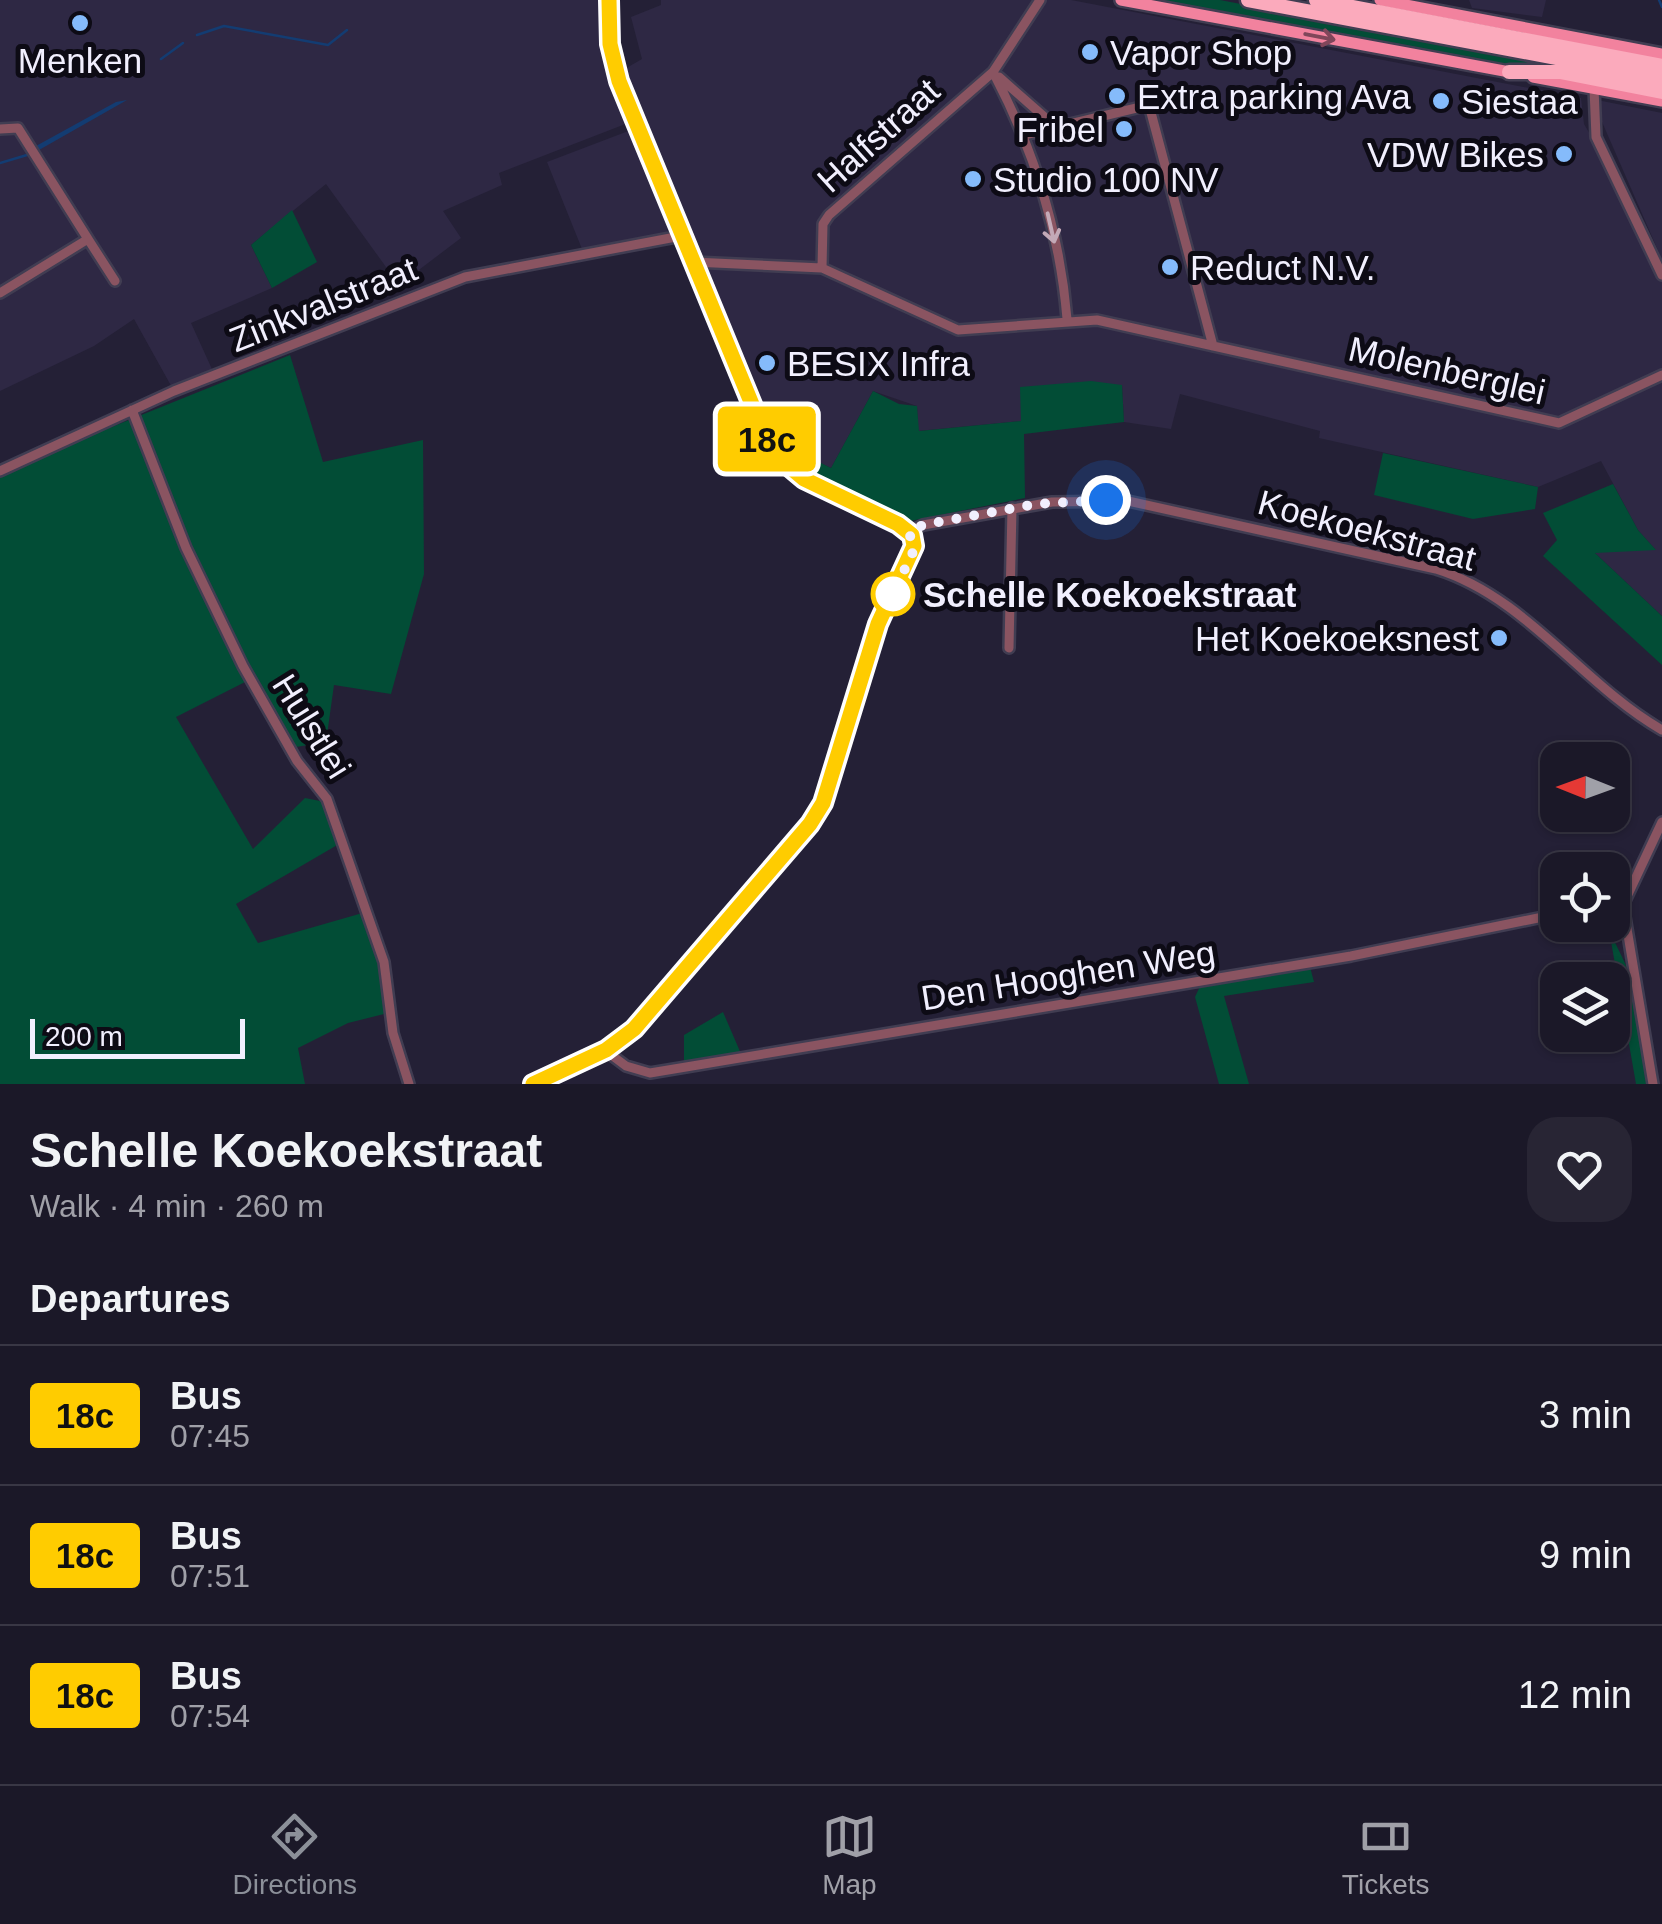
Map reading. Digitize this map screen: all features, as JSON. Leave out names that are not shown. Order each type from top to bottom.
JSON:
[{"type":"highway","points":[[1248,0],[1662,78]]},
{"type":"highway","points":[[1316,0],[1662,66]]},
{"type":"highway","points":[[1509,72],[1560,72],[1662,92]]},
{"type":"main road","points":[[1121,0],[1662,101]]},
{"type":"main road","points":[[1380,0],[1662,54]]},
{"type":"street","points":[[533,1084],[606,1050],[634,1029],[795,844],[823,803],[875,634],[914,550],[909,532],[804,479],[779,458],[750,404],[615,70],[609,0]]},
{"type":"street","name":"Halfstraat","points":[[822,268],[823,224],[828,215],[866,187],[888,159],[993,72],[1040,0]]},
{"type":"street","points":[[993,72],[1058,128]]},
{"type":"street","points":[[993,72],[1024,135],[1044,198],[1068,319]]},
{"type":"street","points":[[1594,88],[1596,137],[1662,275]]},
{"type":"street","points":[[1024,135],[1149,105],[1213,346]]},
{"type":"street","points":[[0,128],[18,128],[115,281]]},
{"type":"street","name":"Zinkvalstraat","points":[[0,470],[132,410],[464,277],[681,236]]},
{"type":"street","points":[[0,293],[88,239]]},
{"type":"street","points":[[693,262],[822,268]]},
{"type":"street","name":"Molenberglei","points":[[822,268],[958,330],[1068,319],[1128,325],[1559,422],[1662,375]]},
{"type":"street","name":"Hulstlei","points":[[132,410],[186,548],[243,666],[298,760],[327,799],[384,962],[396,1047],[409,1084]]},
{"type":"street","name":"Koekoekstraat","points":[[909,532],[923,525],[1012,508],[1072,500],[1134,502],[1453,575],[1502,603],[1607,693],[1662,730]]},
{"type":"street","points":[[1009,648],[1012,508]]},
{"type":"street","points":[[1630,883],[1662,822]]},
{"type":"street","name":"Den Hooghen Weg","points":[[606,1050],[626,1066],[650,1073],[1351,956],[1540,919]]},
{"type":"street","points":[[1625,942],[1653,1084]]},
{"type":"shaded area","points":[[0,0],[602,0],[603,47],[628,123],[499,173],[502,185],[443,211],[461,238],[399,285],[326,184],[251,245],[272,288],[191,323],[216,378],[174,391],[134,319],[94,346],[0,391]]},
{"type":"shaded area","points":[[661,0],[1071,0],[1581,98],[1584,124],[1660,255],[1599,115],[1597,100],[1662,113],[1662,616],[1594,552],[1655,549],[1638,530],[1601,461],[1538,487],[1319,438],[1320,431],[1180,394],[1171,429],[1124,422],[1122,385],[1021,421],[918,431],[917,406],[873,391],[831,468],[765,436],[623,70],[642,59],[631,17],[661,5]]},
{"type":"shaded area","points":[[1469,0],[1546,0],[1542,17],[1472,8]]},
{"type":"shaded area","points":[[631,130],[669,225],[666,235],[582,249],[547,162]]},
{"type":"green space","points":[[1144,0],[1220,0],[1662,84],[1662,89],[1571,72],[1430,55]]},
{"type":"green space","points":[[292,210],[317,262],[272,288],[251,245]]},
{"type":"green space","points":[[290,355],[323,462],[423,440],[424,574],[391,694],[334,685],[326,742],[290,748],[251,679],[176,717],[253,849],[305,798],[325,802],[339,844],[236,904],[258,943],[366,912],[384,962],[388,1013],[348,1023],[298,1048],[305,1084],[0,1084],[0,472]]},
{"type":"green space","points":[[1091,381],[1122,385],[1124,422],[1024,434],[1025,498],[910,521],[809,476],[771,438],[831,468],[873,391],[899,404],[917,406],[919,431],[1021,421],[1020,387]]},
{"type":"green space","points":[[1383,453],[1538,487],[1535,509],[1473,519],[1374,495]]},
{"type":"green space","points":[[1613,484],[1638,530],[1656,550],[1595,553],[1662,616],[1662,665],[1543,556],[1557,540],[1543,513]]},
{"type":"green space","points":[[1611,942],[1615,942],[1624,962],[1615,962]]},
{"type":"green space","points":[[1309,963],[1314,982],[1224,996],[1249,1084],[1219,1084],[1195,997],[1202,982]]},
{"type":"green space","points":[[1630,974],[1637,988],[1653,1084],[1636,1084],[1630,1050]]},
{"type":"green space","points":[[723,1012],[742,1056],[684,1067],[684,1035]]},
{"type":"water","points":[[127,100],[39,150],[36,146],[116,102]]},
{"type":"waterway","points":[[1659,0],[1662,7]]},
{"type":"waterway","points":[[197,35],[224,26],[328,45],[347,30]]},
{"type":"waterway","points":[[161,59],[183,43]]},
{"type":"waterway","points":[[0,163],[27,155]]},
{"type":"bus line","name":"18c","points":[[533,1084],[606,1050],[634,1029],[810,824],[823,803],[878,624],[914,546],[912,535],[898,524],[804,479],[779,458],[765,436],[615,70],[609,0]]},
{"type":"place","name":"Menken","points":[[80,23]]},
{"type":"place","name":"Vapor Shop","points":[[1090,52]]},
{"type":"place","name":"Extra parking Ava","points":[[1117,96]]},
{"type":"place","name":"Siestaa","points":[[1441,101]]},
{"type":"place","name":"Fribel","points":[[1124,129]]},
{"type":"place","name":"VDW Bikes","points":[[1564,154]]},
{"type":"place","name":"Studio 100 NV","points":[[973,179]]},
{"type":"place","name":"Reduct N.V.","points":[[1170,267]]},
{"type":"place","name":"BESIX Infra","points":[[767,363]]},
{"type":"place","name":"Schelle Koekoekstraat","points":[[893,594]]},
{"type":"place","name":"Het Koekoeksnest","points":[[1499,638]]},
{"type":"route","points":[[893,594],[891,598],[914,550],[909,532],[923,525],[1036,504],[1106,500]]}]
